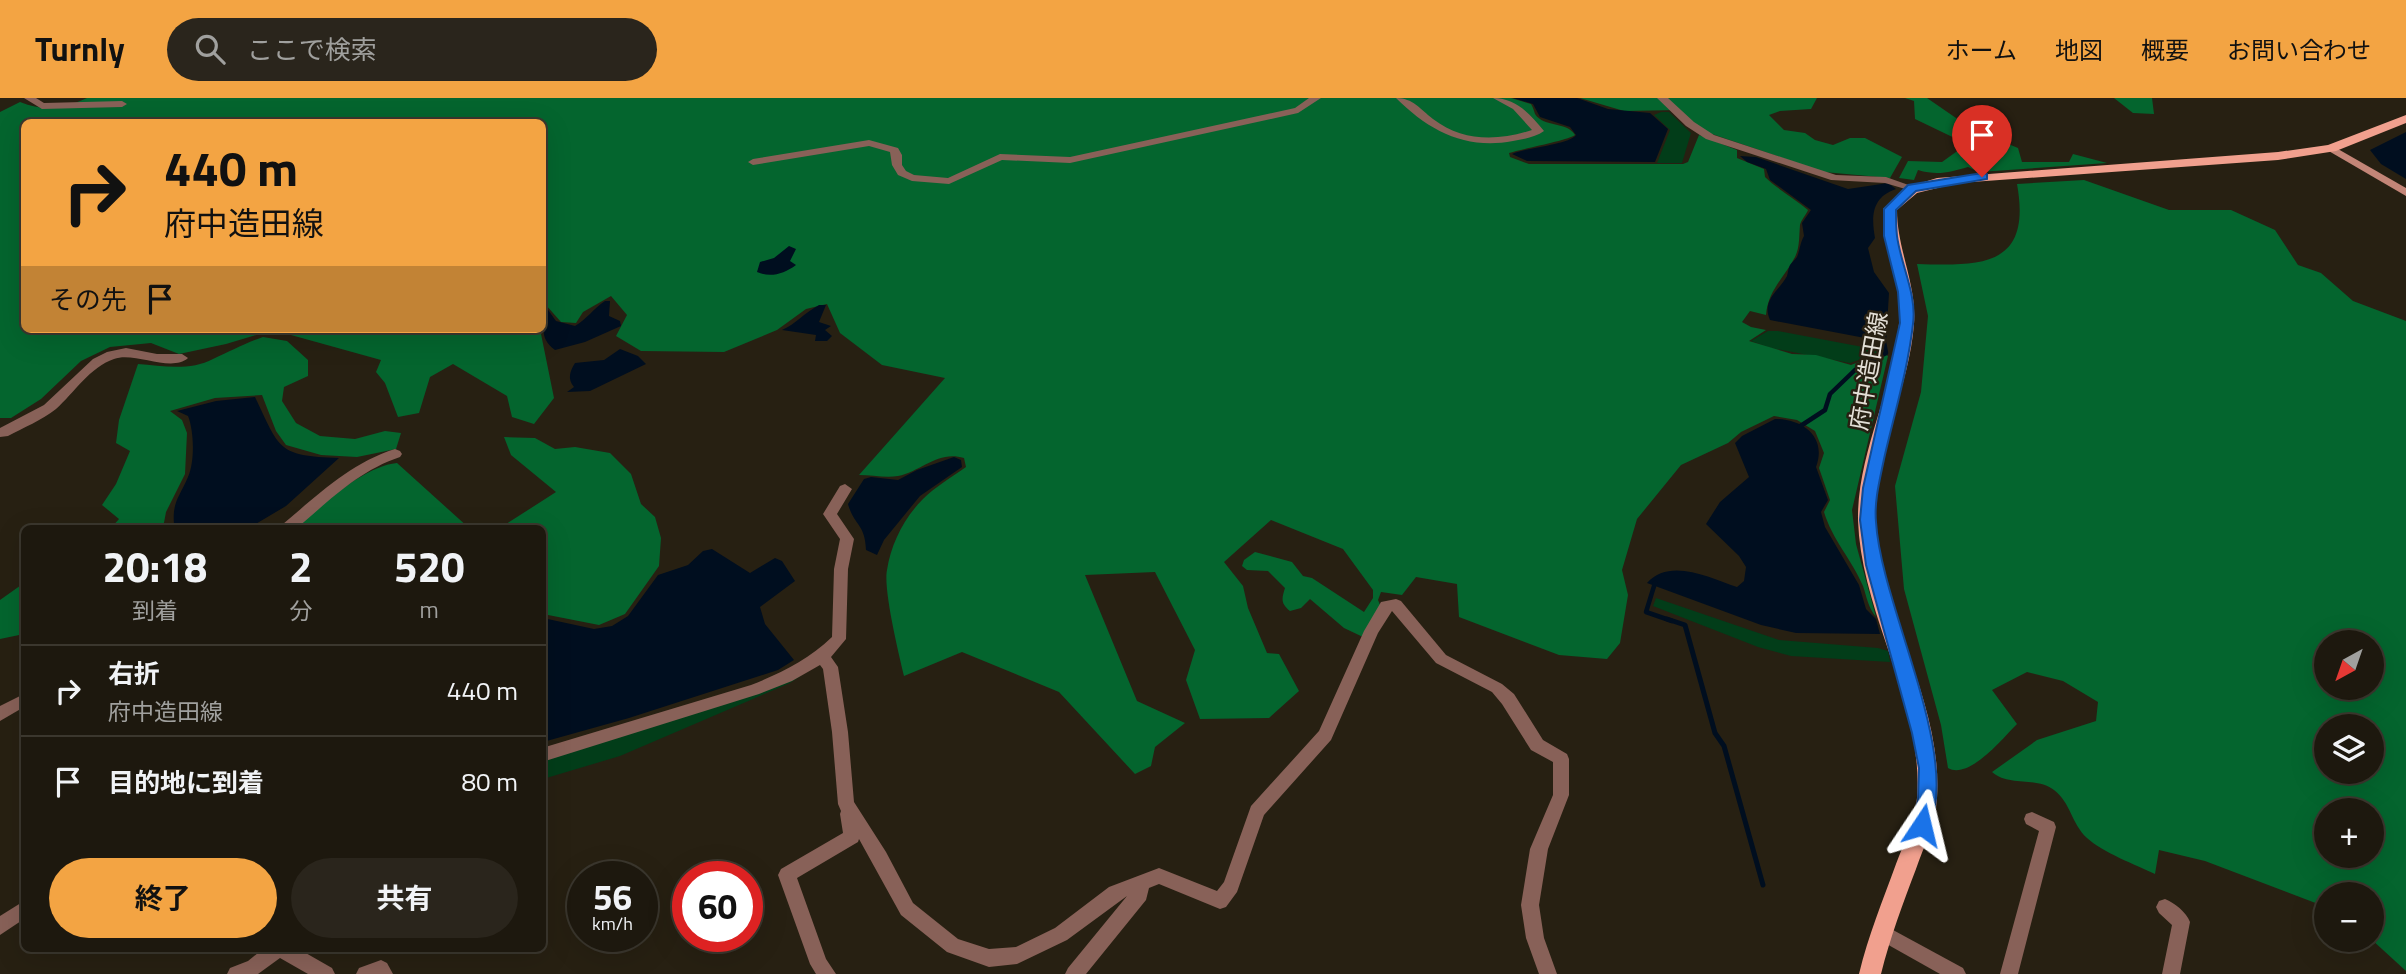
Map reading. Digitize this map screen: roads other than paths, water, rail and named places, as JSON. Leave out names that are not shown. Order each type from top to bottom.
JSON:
[{"type":"main road","points":[[1912,188],[1958,178],[2221,161],[2331,148],[2406,120]]},
{"type":"main road","name":"府中造田線","points":[[1870,974],[1882,932],[1922,825],[1927,800],[1928,768],[1922,733],[1874,565],[1867,520],[1870,488],[1907,323],[1905,292],[1890,236],[1890,209],[1912,188]]},
{"type":"street","points":[[29,98],[42,106],[122,104]]},
{"type":"street","points":[[753,162],[869,143],[894,150],[902,173],[912,178],[949,181],[1000,157],[1070,160],[1298,110],[1316,98]]},
{"type":"street","points":[[1401,98],[1445,131],[1464,139],[1490,141],[1539,131],[1516,107],[1498,98]]},
{"type":"street","points":[[1662,98],[1690,124],[1710,137],[1835,178],[1886,180],[1912,188]]},
{"type":"street","points":[[2331,148],[2406,193]]},
{"type":"street","points":[[0,432],[4,433],[49,408],[97,362],[111,355],[126,352],[158,358],[182,358]]},
{"type":"street","points":[[292,525],[354,474],[395,454]]},
{"type":"street","points":[[546,754],[754,690],[787,677],[822,656],[839,639],[841,569],[846,539],[830,514],[845,489]]},
{"type":"street","points":[[846,804],[880,857],[907,909],[963,952],[989,958],[1017,955],[1062,934],[1115,893],[1159,876],[1220,901],[1231,886],[1257,811],[1325,735],[1371,631],[1386,606],[1396,605],[1441,659],[1497,688],[1508,699],[1537,745],[1561,759],[1560,795],[1539,849],[1530,905],[1535,938],[1548,974]]},
{"type":"street","points":[[822,656],[830,667],[852,837],[787,875],[819,964],[827,974]]},
{"type":"street","points":[[0,714],[21,702]]},
{"type":"street","points":[[2009,974],[2048,827],[2032,819]]},
{"type":"street","points":[[1074,974],[1140,894],[1140,883]]},
{"type":"street","points":[[2165,907],[2181,922],[2171,974]]},
{"type":"street","points":[[0,927],[21,911]]},
{"type":"street","points":[[1882,932],[1957,974]]},
{"type":"street","points":[[236,974],[254,967],[274,952]]},
{"type":"street","points":[[284,952],[326,974]]},
{"type":"street","points":[[365,974],[381,969],[384,974]]},
{"type":"water","points":[[1513,98],[1577,98],[1608,109],[1650,113],[1668,129],[1655,162],[1527,161],[1512,154],[1565,141],[1576,135],[1570,127],[1540,117],[1533,104]]},
{"type":"water","points":[[2406,132],[2406,179],[2381,164],[2370,150]]},
{"type":"water","points":[[1740,156],[1756,157],[1848,189],[1888,183],[1896,189],[1882,197],[1875,208],[1875,238],[1868,248],[1874,272],[1889,293],[1886,342],[1770,320],[1769,301],[1797,257],[1804,236],[1802,223],[1811,210],[1770,180],[1766,169],[1747,162]]},
{"type":"water","points":[[789,246],[796,249],[790,261],[796,265],[777,274],[757,272],[760,262],[774,258]]},
{"type":"water","points":[[610,301],[609,316],[620,321],[621,326],[585,342],[555,350],[549,345],[544,335],[546,307],[556,321],[575,326],[597,307]]},
{"type":"water","points":[[819,305],[826,305],[819,322],[831,326],[825,330],[832,336],[827,341],[815,341],[816,335],[782,330],[792,325]]},
{"type":"water","points":[[620,349],[638,356],[646,364],[590,391],[567,392],[574,387],[570,375],[575,363],[604,360]]},
{"type":"water","points":[[255,397],[276,439],[283,446],[303,455],[339,458],[286,506],[254,525],[173,525],[175,504],[188,477],[193,455],[192,430],[188,416],[177,411],[216,401]]},
{"type":"water","points":[[1775,419],[1795,422],[1811,432],[1816,439],[1819,457],[1816,467],[1828,500],[1821,512],[1825,527],[1859,585],[1866,609],[1876,619],[1880,634],[1796,633],[1761,625],[1647,583],[1656,575],[1678,570],[1703,575],[1737,587],[1744,581],[1746,567],[1739,556],[1706,524],[1720,502],[1749,477],[1735,443],[1742,436]]},
{"type":"water","points":[[954,457],[961,460],[962,467],[920,496],[884,540],[877,555],[866,550],[864,535],[848,504],[864,479],[871,477],[898,480]]},
{"type":"water","points":[[712,549],[750,573],[775,558],[782,561],[795,581],[760,607],[765,624],[794,660],[778,670],[629,718],[546,741],[546,619],[594,629],[612,626],[628,616],[658,575],[688,565],[703,551]]},
{"type":"waterway","points":[[1799,427],[1825,410],[1830,394],[1855,370],[1886,353],[1883,337]]},
{"type":"waterway","points":[[1655,583],[1646,612],[1672,621]]},
{"type":"waterway","points":[[1667,619],[1685,625],[1715,733],[1724,746],[1763,885]]}]
